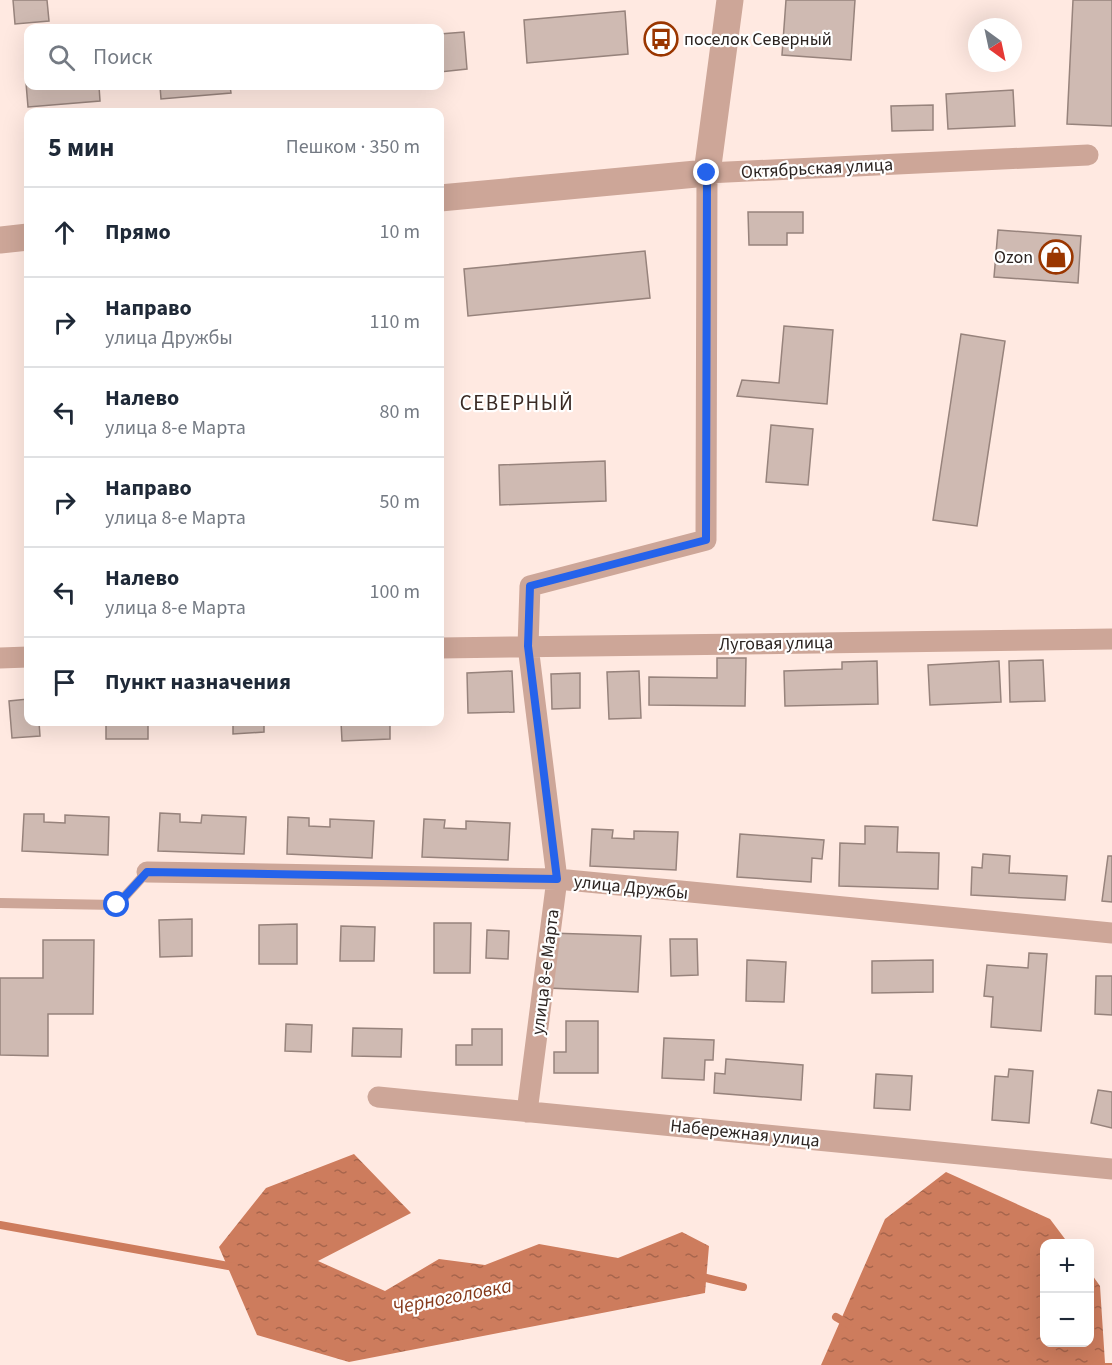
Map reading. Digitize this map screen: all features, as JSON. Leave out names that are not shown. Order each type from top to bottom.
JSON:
[{"type":"street","name":"улица 8-е Марта","points":[[527,1112],[557,879],[528,646],[530,586],[706,540],[707,173],[730,0]]},
{"type":"street","name":"Октябрьская улица","points":[[444,198],[707,173],[1088,154]]},
{"type":"street","points":[[0,240],[24,237]]},
{"type":"street","name":"Луговая улица","points":[[444,648],[1112,639]]},
{"type":"street","points":[[0,658],[24,657]]},
{"type":"street","name":"улица Дружбы","points":[[147,872],[557,879],[1112,933]]},
{"type":"street","name":"Набережная улица","points":[[378,1097],[1112,1169]]},
{"type":"lane","points":[[0,903],[117,905],[147,872]]},
{"type":"water","points":[[354,1154],[411,1213],[318,1261],[385,1291],[439,1259],[485,1265],[539,1244],[618,1258],[682,1232],[709,1246],[705,1293],[349,1362],[257,1335],[219,1247],[266,1188]]},
{"type":"water","points":[[946,1172],[1050,1219],[1065,1239],[1040,1239],[1040,1347],[1094,1347],[1094,1278],[1100,1286],[1105,1363],[1112,1363],[1112,1365],[821,1365],[885,1219]]},
{"type":"building","points":[[13,0],[47,0],[49,21],[15,24]]},
{"type":"building","points":[[786,0],[855,0],[851,60],[782,55]]},
{"type":"building","points":[[1073,0],[1112,0],[1112,126],[1067,124]]},
{"type":"building","points":[[625,11],[628,54],[527,63],[524,20]]},
{"type":"building","points":[[464,32],[467,69],[444,72],[444,34]]},
{"type":"building","points":[[27,90],[99,90],[100,101],[28,107]]},
{"type":"building","points":[[160,90],[231,90],[231,93],[161,99]]},
{"type":"building","points":[[1013,90],[1015,126],[948,129],[946,94]]},
{"type":"building","points":[[933,105],[933,130],[892,131],[891,106]]},
{"type":"building","points":[[748,212],[803,212],[803,233],[787,233],[787,245],[749,245]]},
{"type":"building","points":[[998,230],[1081,236],[1078,283],[994,277]]},
{"type":"building","points":[[645,251],[650,298],[468,316],[464,269]]},
{"type":"building","points":[[784,326],[833,330],[827,404],[737,396],[742,380],[779,383]]},
{"type":"building","points":[[961,334],[1005,341],[977,526],[933,520]]},
{"type":"building","points":[[771,425],[813,429],[808,485],[766,482]]},
{"type":"building","points":[[605,461],[606,501],[500,505],[499,465]]},
{"type":"building","points":[[717,658],[746,658],[745,706],[649,705],[649,677],[717,678]]},
{"type":"building","points":[[1043,660],[1045,701],[1010,702],[1009,661]]},
{"type":"building","points":[[877,661],[878,704],[785,706],[784,671],[842,669],[842,662]]},
{"type":"building","points":[[999,661],[1001,702],[930,705],[928,665]]},
{"type":"building","points":[[512,671],[514,712],[468,713],[467,673]]},
{"type":"building","points":[[639,671],[641,718],[609,719],[607,672]]},
{"type":"building","points":[[580,673],[580,708],[552,709],[551,674]]},
{"type":"building","points":[[24,699],[24,726],[39,726],[40,736],[12,738],[9,701]]},
{"type":"building","points":[[106,726],[148,726],[148,739],[106,739]]},
{"type":"building","points":[[233,726],[264,726],[264,732],[233,734]]},
{"type":"building","points":[[341,726],[390,726],[390,739],[342,741]]},
{"type":"building","points":[[160,813],[180,814],[180,822],[201,823],[202,815],[246,817],[244,854],[158,851]]},
{"type":"building","points":[[24,814],[44,814],[44,822],[65,823],[65,815],[109,817],[108,855],[22,851]]},
{"type":"building","points":[[288,817],[309,818],[309,826],[330,827],[330,819],[374,821],[372,858],[287,854]]},
{"type":"building","points":[[424,819],[445,820],[444,828],[466,829],[466,821],[510,823],[508,860],[422,857]]},
{"type":"building","points":[[865,826],[898,827],[897,852],[939,853],[938,889],[839,886],[840,843],[865,844]]},
{"type":"building","points":[[592,829],[613,830],[612,838],[634,839],[634,831],[678,832],[676,870],[590,866]]},
{"type":"building","points":[[740,834],[824,840],[822,859],[812,858],[811,882],[737,877]]},
{"type":"building","points":[[983,854],[1010,856],[1009,873],[1067,876],[1065,900],[971,895],[972,867],[982,868]]},
{"type":"building","points":[[1108,856],[1112,856],[1112,902],[1102,901]]},
{"type":"building","points":[[192,919],[192,956],[160,957],[159,920]]},
{"type":"building","points":[[434,923],[471,923],[470,973],[434,973]]},
{"type":"building","points":[[297,924],[297,964],[259,964],[259,925]]},
{"type":"building","points":[[341,926],[375,927],[374,961],[340,961]]},
{"type":"building","points":[[487,930],[509,931],[508,959],[486,958]]},
{"type":"building","points":[[550,933],[641,936],[638,992],[548,988]]},
{"type":"building","points":[[670,939],[697,939],[698,975],[671,976]]},
{"type":"building","points":[[43,940],[94,940],[93,1014],[48,1014],[48,1056],[0,1055],[0,978],[43,978]]},
{"type":"building","points":[[1029,953],[1047,954],[1041,1031],[991,1027],[993,997],[984,996],[987,965],[1028,968]]},
{"type":"building","points":[[747,960],[786,962],[784,1002],[746,1001]]},
{"type":"building","points":[[933,960],[933,992],[872,993],[872,961]]},
{"type":"building","points":[[1096,976],[1112,976],[1112,1015],[1095,1014]]},
{"type":"building","points":[[566,1021],[598,1021],[598,1073],[554,1073],[554,1052],[566,1052]]},
{"type":"building","points":[[286,1024],[312,1025],[311,1052],[285,1051]]},
{"type":"building","points":[[353,1028],[402,1029],[401,1057],[352,1056]]},
{"type":"building","points":[[472,1029],[502,1029],[502,1065],[456,1065],[456,1045],[472,1045]]},
{"type":"building","points":[[664,1038],[714,1040],[713,1060],[705,1060],[704,1080],[662,1078]]},
{"type":"building","points":[[726,1059],[803,1065],[801,1100],[714,1093],[715,1073],[725,1074]]},
{"type":"building","points":[[1009,1069],[1033,1071],[1029,1123],[992,1120],[995,1076],[1008,1077]]},
{"type":"building","points":[[876,1074],[912,1076],[910,1110],[874,1108]]},
{"type":"building","points":[[1098,1090],[1112,1092],[1112,1128],[1091,1123]]},
{"type":"waterway","name":"Черноголовка","points":[[0,1225],[234,1267]]},
{"type":"waterway","name":"Черноголовка","points":[[698,1276],[743,1287]]},
{"type":"waterway","name":"Черноголовка","points":[[836,1317],[848,1324]]},
{"type":"place","name":"поселок Северный","points":[[661,39]]},
{"type":"place","name":"Ozon","points":[[1056,257]]},
{"type":"district","name":"СЕВЕРНЫЙ","points":[[517,403]]},
{"type":"route","points":[[117,905],[147,872],[557,879],[528,646],[530,586],[706,540],[707,173]]}]
